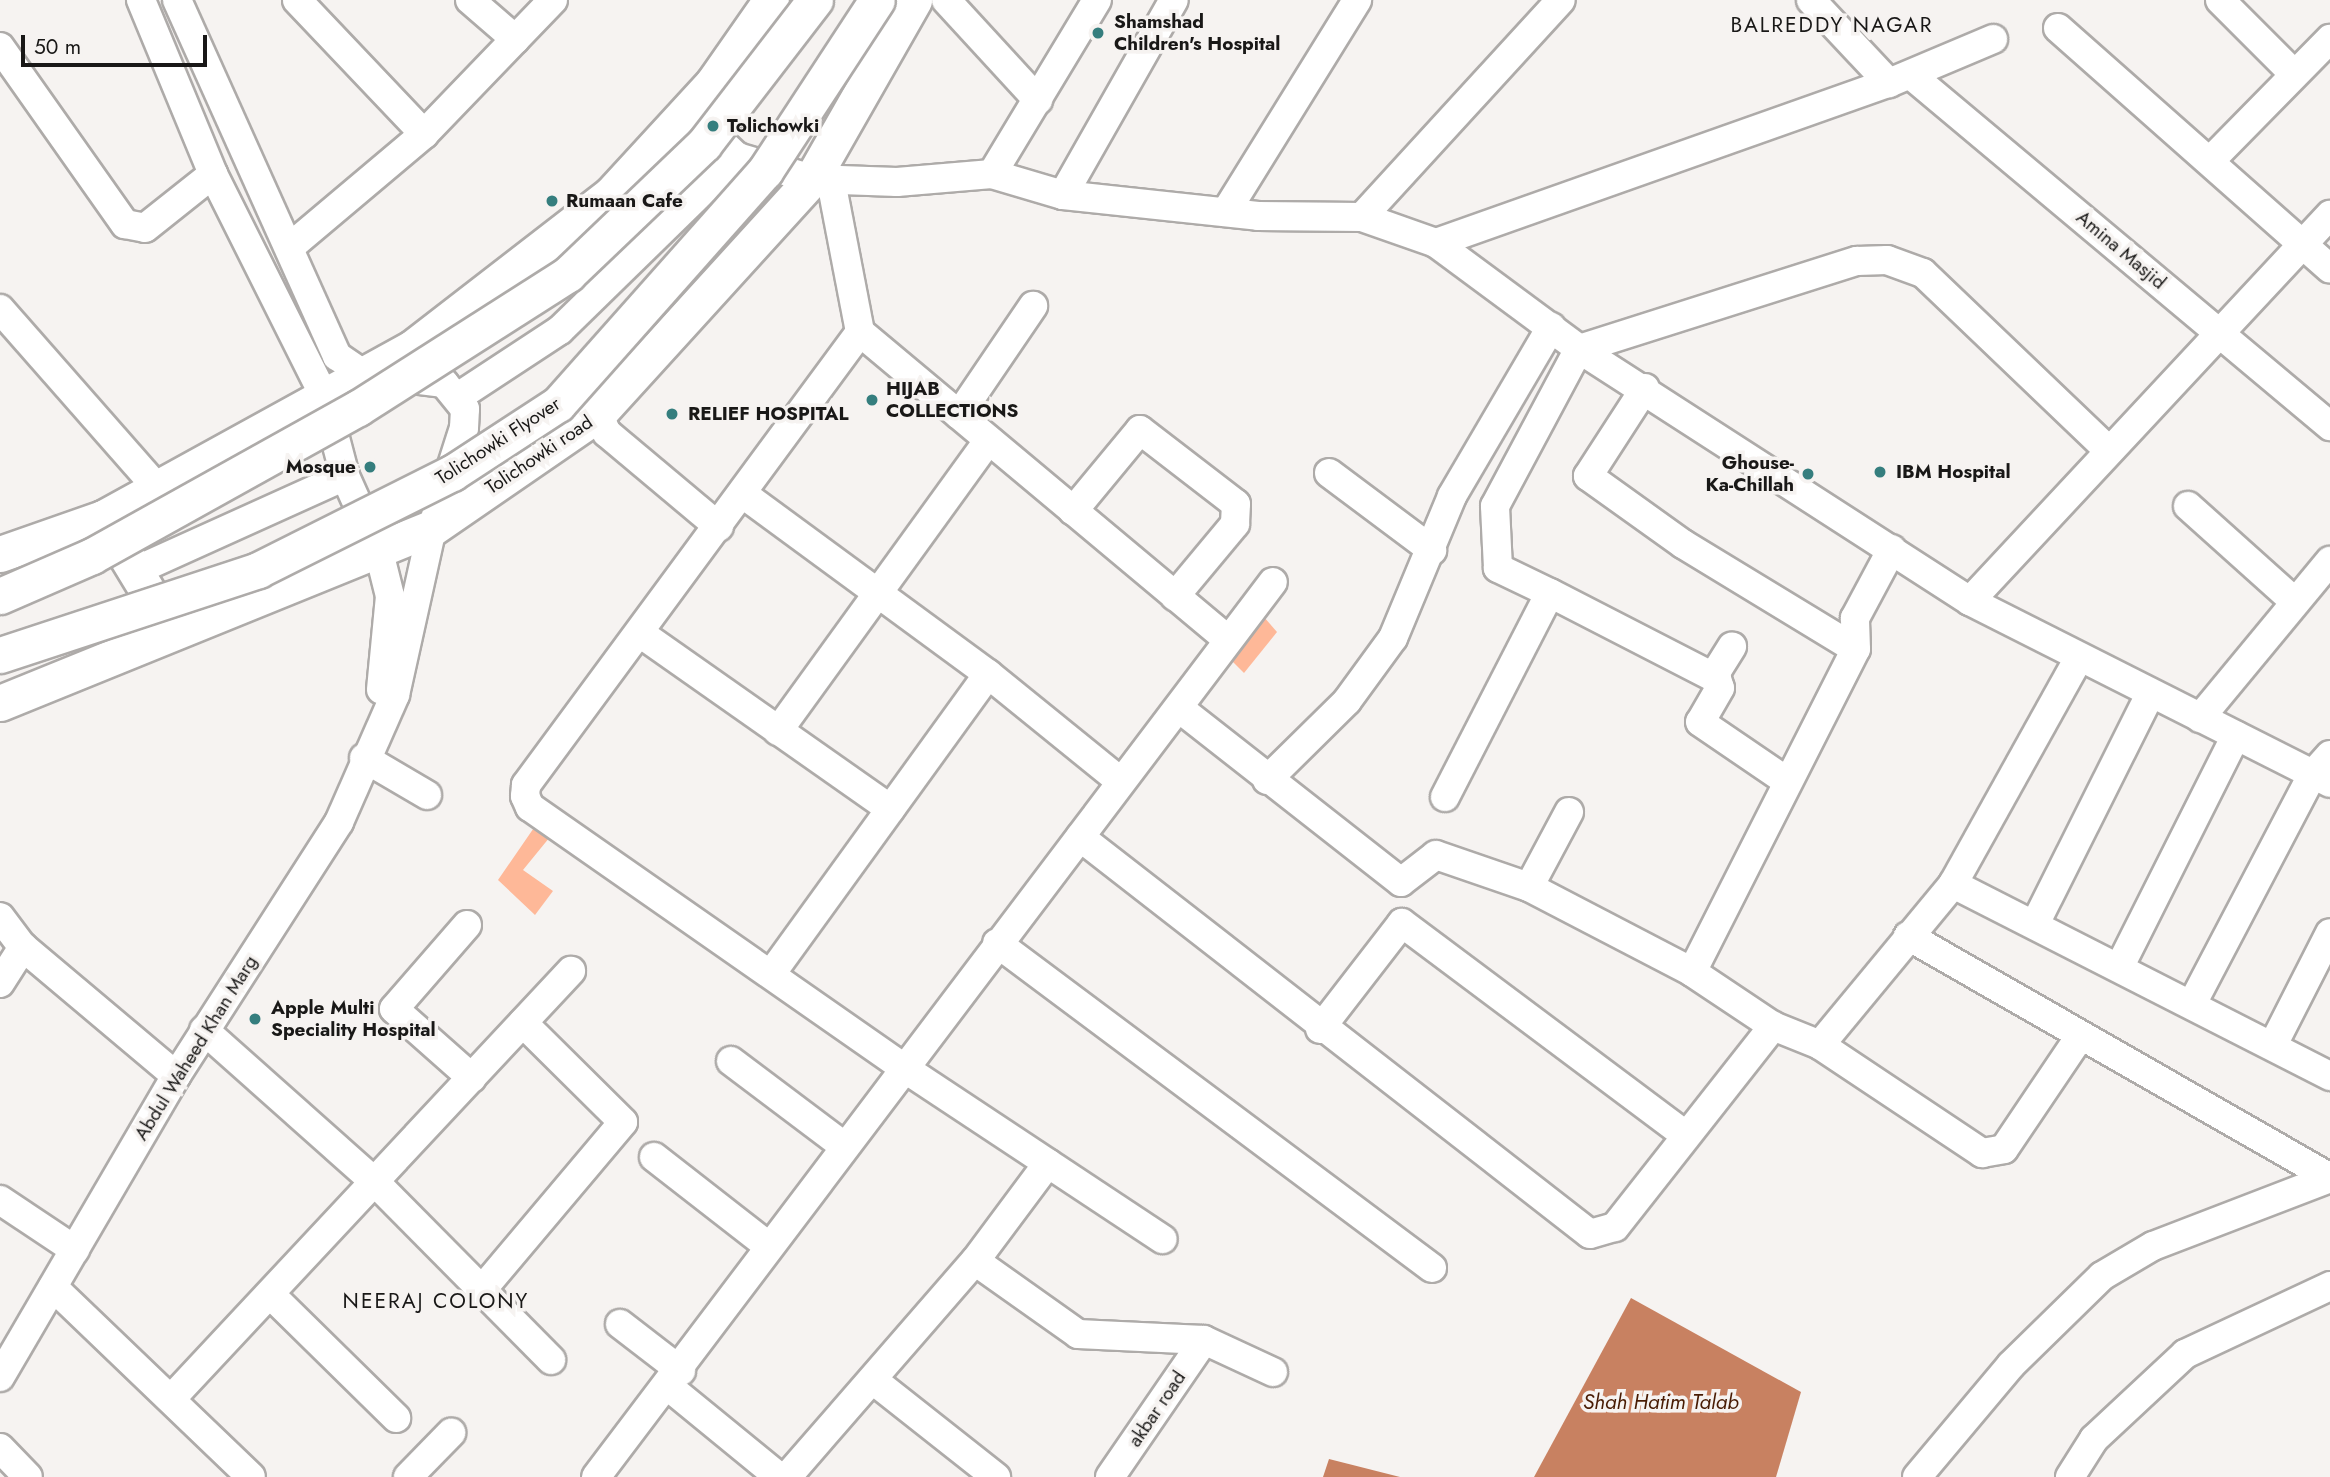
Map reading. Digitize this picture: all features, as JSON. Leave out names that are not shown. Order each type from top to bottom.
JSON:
[{"type":"main road","points":[[0,554],[103,518],[362,373],[412,348],[513,275],[611,194],[688,111],[771,0]]},
{"type":"main road","points":[[0,596],[92,556],[358,408],[568,274],[704,144],[815,0]]},
{"type":"main road","name":"Tolichowki Flyover","points":[[0,655],[258,570],[452,473],[558,404],[765,171],[877,0]]},
{"type":"main road","name":"Tolichowki road","points":[[0,703],[379,552],[432,528],[598,414],[821,178],[914,0]]},
{"type":"main road","points":[[103,518],[173,633]]},
{"type":"street","points":[[141,0],[214,174],[324,396],[345,476],[379,552],[390,596],[383,716]]},
{"type":"street","points":[[177,0],[337,356],[362,373],[426,377],[458,397],[559,330],[737,157]]},
{"type":"street","points":[[297,0],[424,134]]},
{"type":"street","points":[[470,0],[515,39]]},
{"type":"street","points":[[290,247],[424,134],[553,0]]},
{"type":"street","points":[[946,0],[1038,100]]},
{"type":"street","points":[[992,174],[1097,0]]},
{"type":"street","points":[[1063,195],[1174,0]]},
{"type":"street","points":[[1227,209],[1357,0]]},
{"type":"street","points":[[1362,217],[1561,0]]},
{"type":"street","name":"Amina Masjid","points":[[1811,0],[1900,79],[2217,330],[2330,426]]},
{"type":"street","points":[[2221,0],[2294,74]]},
{"type":"street","points":[[2058,28],[2211,160],[2330,269]]},
{"type":"street","points":[[1436,243],[1900,79],[1993,39]]},
{"type":"street","points":[[2211,160],[2330,39]]},
{"type":"street","points":[[0,47],[125,224],[145,228],[214,174]]},
{"type":"street","points":[[688,111],[737,157],[821,178],[897,182],[992,174],[1063,195],[1362,217],[1436,243],[1579,349],[1645,388],[1970,601],[2077,661],[2149,696],[2324,771],[2193,1002]]},
{"type":"street","points":[[821,178],[860,332],[1228,640]]},
{"type":"street","points":[[1970,601],[2217,330],[2330,215]]},
{"type":"street","points":[[1785,780],[1700,722],[1722,683],[1498,568],[1495,506],[1579,349],[1857,261],[1886,260],[1923,273],[2108,450]]},
{"type":"street","points":[[959,415],[1033,306]]},
{"type":"street","points":[[0,309],[157,488]]},
{"type":"street","points":[[1267,780],[1347,701],[1393,638],[1432,550],[1452,496],[1551,327]]},
{"type":"street","points":[[860,332],[743,495],[526,785],[525,796],[530,807],[904,1068],[1162,1239]]},
{"type":"street","points":[[1645,388],[1588,476],[1683,544],[1856,649]]},
{"type":"street","name":"Abdul Waheed Khan Marg","points":[[0,1377],[204,1030],[339,822],[364,758],[395,695],[432,528],[464,428],[465,409],[458,397]]},
{"type":"street","points":[[598,414],[618,443],[719,527]]},
{"type":"street","points":[[1073,511],[1140,430],[1236,504],[1235,524],[1175,596]]},
{"type":"street","points":[[778,731],[880,594],[989,440]]},
{"type":"street","points":[[1329,473],[1432,550]]},
{"type":"street","points":[[135,571],[345,476]]},
{"type":"street","points":[[743,495],[988,674],[1120,781]]},
{"type":"street","points":[[2188,506],[2294,601]]},
{"type":"street","points":[[1692,972],[1785,780],[1856,649],[1855,618],[1892,549]]},
{"type":"street","points":[[2200,718],[2294,601],[2330,561]]},
{"type":"street","points":[[596,1477],[675,1379],[767,1245],[1273,582]]},
{"type":"street","points":[[1445,797],[1550,593]]},
{"type":"street","points":[[640,634],[890,809]]},
{"type":"street","points":[[1713,677],[1732,647]]},
{"type":"street","points":[[1820,1045],[1953,884],[2077,661]]},
{"type":"street","points":[[771,974],[988,674]]},
{"type":"street","points":[[2035,925],[2149,696]]},
{"type":"street","points":[[1179,708],[1267,780],[1401,882],[1436,855],[1530,887],[1692,972],[1773,1026],[1820,1045],[1990,1156],[2004,1149],[2079,1038]]},
{"type":"street","points":[[2120,966],[2236,735]]},
{"type":"street","points":[[364,758],[427,795]]},
{"type":"street","points":[[1530,887],[1569,812]]},
{"type":"street","points":[[1080,837],[1320,1029],[1590,1234],[1615,1227],[1773,1026]]},
{"type":"street","points":[[1953,884],[2274,1043],[2330,1076]]},
{"type":"street","points":[[0,917],[23,947],[176,1076]]},
{"type":"street","points":[[1320,1029],[1402,923],[1685,1135]]},
{"type":"street","points":[[467,925],[394,1009],[472,1078]]},
{"type":"street","points":[[2274,1043],[2330,933]]},
{"type":"street","points":[[1908,936],[2079,1038],[2330,1178]]},
{"type":"street","points":[[997,943],[1432,1268]]},
{"type":"street","points":[[0,983],[23,947]]},
{"type":"street","points":[[171,1399],[376,1183],[571,971]]},
{"type":"street","points":[[480,1292],[622,1122],[523,1023]]},
{"type":"street","points":[[204,1030],[376,1183],[480,1292],[551,1360]]},
{"type":"street","points":[[731,1061],[844,1146]]},
{"type":"street","points":[[654,1157],[767,1245]]},
{"type":"street","points":[[787,1477],[975,1261],[1048,1163]]},
{"type":"street","points":[[1917,1477],[2011,1365],[2102,1276],[2153,1246],[2330,1178]]},
{"type":"street","points":[[0,1200],[75,1250]]},
{"type":"street","points":[[975,1261],[1078,1334],[1203,1340],[1273,1372]]},
{"type":"street","points":[[2070,1477],[2094,1439],[2185,1354],[2330,1286]]},
{"type":"street","points":[[53,1287],[251,1477]]},
{"type":"street","points":[[270,1294],[396,1418]]},
{"type":"street","points":[[620,1324],[779,1477]]},
{"type":"street","name":"akbar road","points":[[1110,1477],[1203,1340]]},
{"type":"street","points":[[873,1380],[996,1477]]},
{"type":"street","points":[[408,1477],[451,1433]]},
{"type":"street","points":[[0,1448],[28,1477]]},
{"type":"shaded area","points":[[1257,609],[1277,632],[1244,673],[1224,653]]},
{"type":"shaded area","points":[[540,819],[554,832],[523,870],[553,891],[535,915],[498,880]]},
{"type":"water","name":"Shah Hatim Talab","points":[[1631,1298],[1801,1392],[1776,1477],[1534,1477]]},
{"type":"water","points":[[1329,1459],[1400,1477],[1323,1477]]},
{"type":"place","name":"Shamshad Children's Hospital","points":[[1098,33]]},
{"type":"place","name":"Tolichowki","points":[[713,126]]},
{"type":"place","name":"Rumaan Cafe","points":[[552,201]]},
{"type":"place","name":"HIJAB COLLECTIONS","points":[[872,400]]},
{"type":"place","name":"RELIEF HOSPITAL","points":[[672,414]]},
{"type":"place","name":"Mosque","points":[[370,467]]},
{"type":"place","name":"IBM Hospital","points":[[1880,472]]},
{"type":"place","name":"Ghouse- Ka-Chillah","points":[[1808,474]]},
{"type":"place","name":"Apple Multi Speciality Hospital","points":[[255,1019]]},
{"type":"district","name":"BALREDDY NAGAR","points":[[1832,25]]},
{"type":"district","name":"NEERAJ COLONY","points":[[436,1301]]}]
